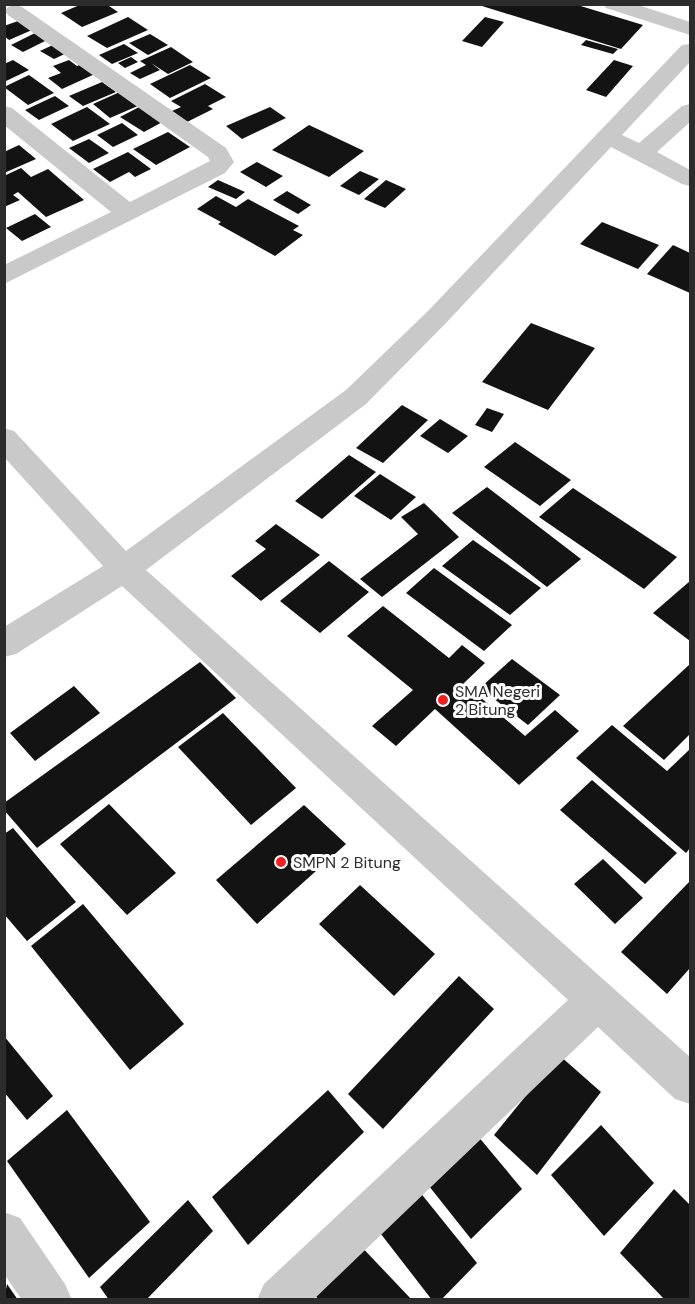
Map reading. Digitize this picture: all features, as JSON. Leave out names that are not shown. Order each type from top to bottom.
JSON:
[{"type":"street","points":[[613,4],[690,29]]},
{"type":"street","points":[[8,267],[128,213],[217,168],[222,162],[218,153],[15,10]]},
{"type":"street","points":[[4,644],[124,568],[356,398],[690,50]]},
{"type":"street","points":[[642,153],[690,111]]},
{"type":"street","points":[[4,112],[128,213]]},
{"type":"street","points":[[607,136],[690,179]]},
{"type":"street","points":[[4,438],[124,568],[690,1084]]},
{"type":"street","points":[[280,1299],[598,999]]},
{"type":"street","points":[[4,1234],[49,1299]]},
{"type":"building","points":[[82,4],[106,4],[118,12],[82,27],[61,13]]},
{"type":"building","points":[[484,4],[574,4],[643,25],[621,49],[482,6]]},
{"type":"building","points":[[128,17],[148,30],[107,48],[87,36]]},
{"type":"building","points":[[485,17],[504,22],[482,47],[462,41]]},
{"type":"building","points":[[18,21],[32,30],[9,40],[4,36],[4,26]]},
{"type":"building","points":[[35,33],[47,40],[23,52],[11,45]]},
{"type":"building","points":[[150,34],[168,45],[148,55],[129,43]]},
{"type":"building","points":[[586,40],[618,49],[613,54],[581,45]]},
{"type":"building","points":[[57,43],[71,51],[54,59],[40,51]]},
{"type":"building","points":[[124,44],[138,53],[112,64],[99,55]]},
{"type":"building","points":[[171,47],[193,62],[168,74],[151,63],[160,70],[140,79],[130,73],[146,65],[140,61]]},
{"type":"building","points":[[131,57],[138,62],[125,68],[118,63]]},
{"type":"building","points":[[13,60],[29,70],[4,82],[4,64]]},
{"type":"building","points":[[69,60],[77,66],[82,64],[95,74],[62,89],[48,78],[61,73],[53,66]]},
{"type":"building","points":[[614,60],[633,66],[606,97],[586,90]]},
{"type":"building","points":[[190,65],[211,78],[170,98],[150,84]]},
{"type":"building","points":[[29,75],[54,93],[28,105],[4,87]]},
{"type":"building","points":[[102,82],[116,92],[83,106],[69,96]]},
{"type":"building","points":[[205,84],[226,97],[208,106],[213,109],[187,122],[172,111],[181,107],[171,101]]},
{"type":"building","points":[[122,91],[140,105],[110,118],[93,104]]},
{"type":"building","points":[[55,96],[69,106],[39,120],[25,110]]},
{"type":"building","points":[[143,105],[166,120],[144,132],[120,117]]},
{"type":"building","points":[[87,107],[110,124],[73,141],[51,124]]},
{"type":"building","points":[[270,107],[286,118],[242,139],[226,126]]},
{"type":"building","points":[[122,123],[138,135],[113,147],[97,135]]},
{"type":"building","points":[[309,125],[364,151],[329,177],[272,150]]},
{"type":"building","points":[[168,132],[190,147],[156,165],[133,149]]},
{"type":"building","points":[[89,139],[109,153],[89,163],[69,148]]},
{"type":"building","points":[[19,145],[36,159],[4,173],[4,152]]},
{"type":"building","points":[[128,152],[151,169],[135,177],[129,172],[110,182],[93,169]]},
{"type":"building","points":[[257,162],[283,176],[266,187],[240,172]]},
{"type":"building","points":[[21,168],[31,177],[48,169],[84,200],[46,217],[18,192],[13,195],[20,200],[4,207],[4,176]]},
{"type":"building","points":[[360,171],[379,179],[359,195],[340,186]]},
{"type":"building","points":[[218,180],[245,192],[236,199],[208,187]]},
{"type":"building","points":[[386,180],[406,189],[385,208],[364,199]]},
{"type":"building","points":[[287,191],[311,205],[298,214],[273,200]]},
{"type":"building","points":[[216,196],[236,207],[248,199],[299,226],[293,230],[303,235],[275,256],[218,224],[221,222],[197,209]]},
{"type":"building","points":[[35,214],[51,227],[22,241],[6,228]]},
{"type":"building","points":[[602,222],[659,245],[638,269],[580,244]]},
{"type":"building","points":[[673,245],[690,253],[690,293],[647,274]]},
{"type":"building","points":[[531,323],[595,348],[548,410],[482,382]]},
{"type":"building","points":[[402,405],[428,420],[383,463],[356,448]]},
{"type":"building","points":[[487,408],[504,414],[492,432],[475,425]]},
{"type":"building","points":[[440,419],[468,436],[448,453],[420,436]]},
{"type":"building","points":[[515,442],[571,480],[540,506],[484,467]]},
{"type":"building","points":[[349,455],[376,472],[322,519],[295,501]]},
{"type":"building","points":[[380,474],[416,497],[391,520],[354,496]]},
{"type":"building","points":[[487,487],[581,559],[547,587],[452,513]]},
{"type":"building","points":[[573,488],[677,557],[644,589],[539,517]]},
{"type":"building","points":[[424,503],[459,537],[382,597],[360,579],[418,534],[401,517]]},
{"type":"building","points":[[276,524],[320,555],[261,601],[231,576],[266,549],[255,541]]},
{"type":"building","points":[[473,540],[541,588],[510,615],[442,566]]},
{"type":"building","points":[[329,561],[369,592],[320,633],[280,601]]},
{"type":"building","points":[[434,568],[512,625],[484,651],[406,593]]},
{"type":"building","points":[[690,581],[690,641],[653,613]]},
{"type":"building","name":"SMA Negeri 2 Bitung","points":[[383,606],[449,658],[462,645],[485,663],[464,683],[525,736],[555,710],[579,731],[519,785],[435,709],[396,746],[372,726],[413,690],[347,636]]},
{"type":"building","points":[[512,659],[560,695],[528,725],[480,688]]},
{"type":"building","points":[[200,662],[236,698],[37,848],[4,810],[4,803]]},
{"type":"building","points":[[690,664],[690,734],[664,760],[623,726]]},
{"type":"building","points":[[74,686],[100,713],[35,761],[10,733]]},
{"type":"building","points":[[223,713],[296,788],[251,825],[178,747]]},
{"type":"building","points":[[612,725],[667,771],[690,749],[690,848],[686,853],[576,758]]},
{"type":"building","points":[[592,780],[677,853],[645,884],[560,810]]},
{"type":"building","points":[[109,804],[176,873],[127,915],[60,844]]},
{"type":"building","name":"SMPN 2 Bitung","points":[[304,805],[346,844],[257,924],[216,880]]},
{"type":"building","points":[[13,828],[76,902],[27,941],[4,914],[4,834]]},
{"type":"building","points":[[603,859],[643,898],[615,924],[574,884]]},
{"type":"building","points":[[690,881],[690,968],[667,994],[621,952]]},
{"type":"building","points":[[360,885],[435,954],[394,996],[319,924]]},
{"type":"building","points":[[83,904],[184,1024],[130,1070],[31,946]]},
{"type":"building","points":[[459,976],[494,1009],[383,1129],[348,1094]]},
{"type":"building","points":[[4,1036],[53,1096],[27,1120],[4,1092]]},
{"type":"building","points":[[559,1055],[601,1092],[537,1175],[494,1135]]},
{"type":"building","points":[[328,1090],[364,1132],[248,1245],[212,1197]]},
{"type":"building","points":[[67,1110],[150,1222],[89,1278],[7,1161]]},
{"type":"building","points":[[601,1125],[654,1183],[604,1236],[551,1175]]},
{"type":"building","points":[[472,1129],[522,1189],[471,1239],[421,1176]]},
{"type":"building","points":[[415,1186],[477,1263],[441,1300],[432,1300],[374,1225]]},
{"type":"building","points":[[674,1189],[690,1205],[690,1300],[665,1300],[620,1253]]},
{"type":"building","points":[[188,1200],[213,1231],[146,1300],[109,1300],[100,1287]]},
{"type":"building","points":[[356,1241],[412,1300],[319,1300],[313,1293]]},
{"type":"building","points":[[7,1284],[18,1300],[4,1300]]},
{"type":"place","name":"SMA Negeri 2 Bitung","points":[[443,700]]},
{"type":"place","name":"SMPN 2 Bitung","points":[[281,862]]}]
